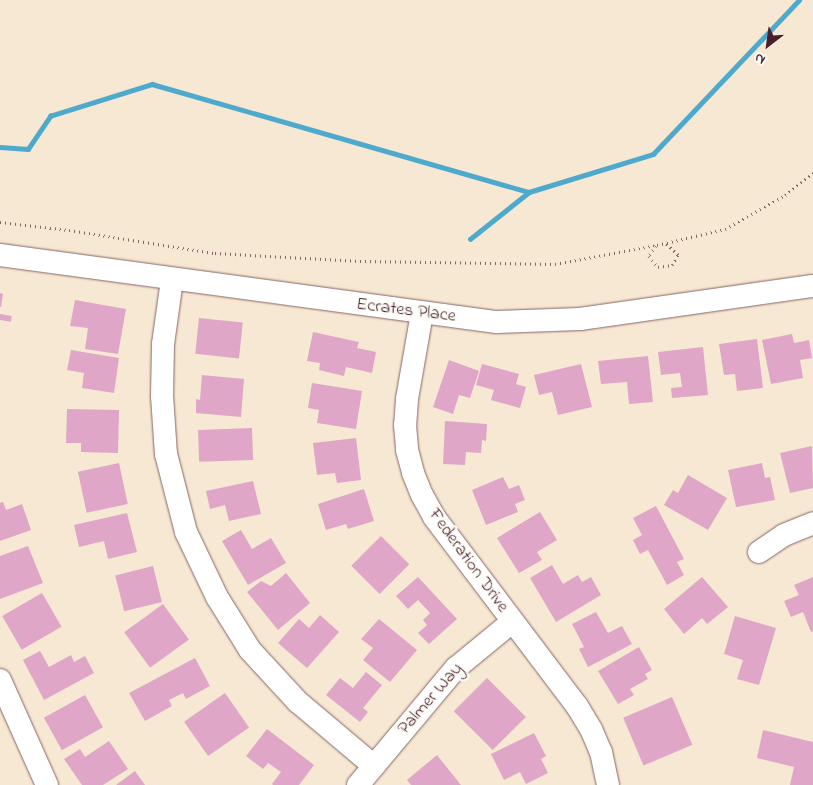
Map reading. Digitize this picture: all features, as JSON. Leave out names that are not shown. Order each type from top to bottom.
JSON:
[{"type":"street","name":"Ecrates Place","points":[[0,255],[172,280],[496,322],[546,322],[580,319],[813,286]]},
{"type":"street","points":[[172,280],[163,344],[162,396],[166,454],[186,532],[217,597],[250,650],[298,702],[374,766]]},
{"type":"street","name":"Federation Drive","points":[[422,313],[407,399],[405,425],[407,450],[422,496],[434,517],[577,706],[591,729],[601,752],[608,785]]},
{"type":"street","points":[[759,552],[784,535],[813,523]]},
{"type":"street","name":"Palmer Way","points":[[358,785],[456,668],[512,622]]},
{"type":"street","points":[[0,680],[47,785]]},
{"type":"path","points":[[0,222],[68,230],[215,253],[360,261],[555,264],[657,245],[725,229],[785,195],[813,173]]},
{"type":"path","points":[[657,245],[649,256],[658,267],[672,265],[678,255],[665,243]]},
{"type":"building","points":[[0,293],[3,294],[1,307],[0,307]]},
{"type":"building","points":[[75,300],[126,309],[118,354],[85,349],[88,328],[70,326]]},
{"type":"building","points":[[0,314],[12,316],[11,322],[0,320]]},
{"type":"building","points":[[199,318],[243,323],[239,358],[195,354]]},
{"type":"building","points":[[313,332],[359,342],[357,348],[376,352],[372,373],[346,367],[344,376],[319,370],[320,363],[307,361]]},
{"type":"building","points":[[792,334],[794,343],[809,340],[812,358],[800,360],[803,378],[771,384],[762,340]]},
{"type":"building","points":[[757,339],[763,388],[737,391],[735,374],[724,375],[719,344]]},
{"type":"building","points":[[703,347],[708,395],[672,398],[671,388],[682,387],[680,373],[661,375],[658,352]]},
{"type":"building","points":[[71,350],[119,358],[114,393],[82,388],[84,373],[67,370]]},
{"type":"building","points":[[648,356],[653,402],[629,404],[627,382],[601,384],[598,361]]},
{"type":"building","points":[[449,360],[479,371],[470,398],[459,395],[453,414],[433,407]]},
{"type":"building","points":[[482,364],[519,374],[516,384],[526,387],[520,408],[491,400],[494,390],[476,385]]},
{"type":"building","points":[[581,364],[592,407],[558,415],[552,392],[539,395],[534,375]]},
{"type":"building","points":[[202,375],[244,379],[241,417],[196,413],[196,399],[200,400]]},
{"type":"building","points":[[312,383],[362,391],[356,429],[317,423],[319,410],[308,408]]},
{"type":"building","points":[[67,409],[119,410],[118,453],[81,452],[81,443],[66,443]]},
{"type":"building","points":[[445,421],[487,424],[486,441],[482,440],[481,453],[466,452],[465,465],[443,464]]},
{"type":"building","points":[[252,428],[253,460],[199,462],[198,430]]},
{"type":"building","points":[[356,438],[361,480],[337,483],[335,473],[317,475],[313,443]]},
{"type":"building","points":[[812,446],[813,488],[790,493],[780,453]]},
{"type":"building","points":[[119,463],[128,504],[87,513],[78,472]]},
{"type":"building","points":[[762,463],[765,478],[770,477],[775,500],[736,507],[728,470]]},
{"type":"building","points":[[688,475],[727,498],[708,530],[664,505],[673,490],[678,493]]},
{"type":"building","points":[[503,477],[509,489],[519,485],[525,500],[515,504],[518,512],[486,525],[472,490]]},
{"type":"building","points":[[253,481],[261,514],[229,521],[225,505],[210,509],[206,491]]},
{"type":"building","points":[[364,489],[374,521],[348,529],[346,524],[326,530],[318,504]]},
{"type":"building","points":[[3,502],[6,510],[22,504],[31,530],[0,541],[0,503]]},
{"type":"building","points":[[656,506],[684,559],[677,562],[684,575],[667,585],[648,550],[640,554],[633,540],[642,535],[633,518]]},
{"type":"building","points":[[540,512],[557,540],[537,552],[542,560],[519,573],[497,538]]},
{"type":"building","points":[[127,513],[137,552],[108,559],[104,541],[79,547],[74,525]]},
{"type":"building","points":[[241,530],[252,549],[271,538],[286,563],[248,585],[222,541]]},
{"type":"building","points":[[381,536],[409,564],[380,594],[351,566]]},
{"type":"building","points":[[28,546],[43,583],[0,599],[0,556]]},
{"type":"building","points":[[552,565],[563,584],[578,575],[582,582],[591,577],[601,595],[556,622],[530,578]]},
{"type":"building","points":[[153,566],[162,602],[124,611],[115,575]]},
{"type":"building","points":[[286,573],[310,603],[278,630],[247,592],[261,581],[271,586]]},
{"type":"building","points":[[418,577],[457,619],[429,644],[418,633],[427,625],[423,620],[430,613],[418,600],[408,609],[396,596]]},
{"type":"building","points":[[702,577],[728,607],[707,624],[702,618],[684,634],[664,609]]},
{"type":"building","points":[[813,577],[813,631],[811,632],[803,612],[791,617],[784,601],[799,595],[794,585]]},
{"type":"building","points":[[42,593],[62,627],[22,650],[2,616]]},
{"type":"building","points":[[163,604],[189,640],[150,668],[124,632]]},
{"type":"building","points":[[596,612],[608,633],[622,626],[632,644],[588,667],[579,649],[584,647],[572,624]]},
{"type":"building","points":[[320,615],[339,632],[307,668],[278,643],[299,619],[309,628]]},
{"type":"building","points":[[735,616],[776,628],[759,685],[737,679],[743,660],[724,654]]},
{"type":"building","points":[[379,619],[417,650],[390,682],[363,660],[373,648],[361,639]]},
{"type":"building","points":[[639,647],[652,670],[645,674],[648,679],[630,689],[634,695],[618,704],[598,671]]},
{"type":"building","points":[[40,651],[49,667],[71,655],[74,662],[85,656],[94,673],[44,700],[23,660]]},
{"type":"building","points":[[195,658],[210,686],[186,699],[183,693],[169,700],[172,706],[145,721],[129,693]]},
{"type":"building","points":[[366,672],[382,685],[363,708],[368,712],[360,722],[326,695],[340,678],[353,688]]},
{"type":"building","points":[[487,678],[526,717],[493,750],[454,711]]},
{"type":"building","points":[[225,693],[249,727],[208,756],[184,722]]},
{"type":"building","points":[[85,695],[103,727],[62,750],[44,718]]},
{"type":"building","points":[[672,697],[692,745],[644,766],[623,718]]},
{"type":"building","points":[[267,729],[314,765],[299,785],[273,785],[281,772],[268,763],[263,769],[246,756]]},
{"type":"building","points":[[763,730],[813,742],[813,785],[790,785],[794,767],[757,758]]},
{"type":"building","points":[[534,733],[546,756],[541,759],[548,773],[526,784],[520,772],[504,780],[491,754]]},
{"type":"building","points":[[109,741],[128,769],[103,785],[82,785],[64,759],[80,749],[85,757]]},
{"type":"building","points":[[437,755],[461,785],[411,785],[407,780]]},
{"type":"building","points":[[135,771],[145,785],[116,785]]},
{"type":"waterway","points":[[0,147],[28,149],[50,116],[152,84],[529,192],[653,154],[799,0]]},
{"type":"waterway","points":[[470,239],[529,192]]}]
